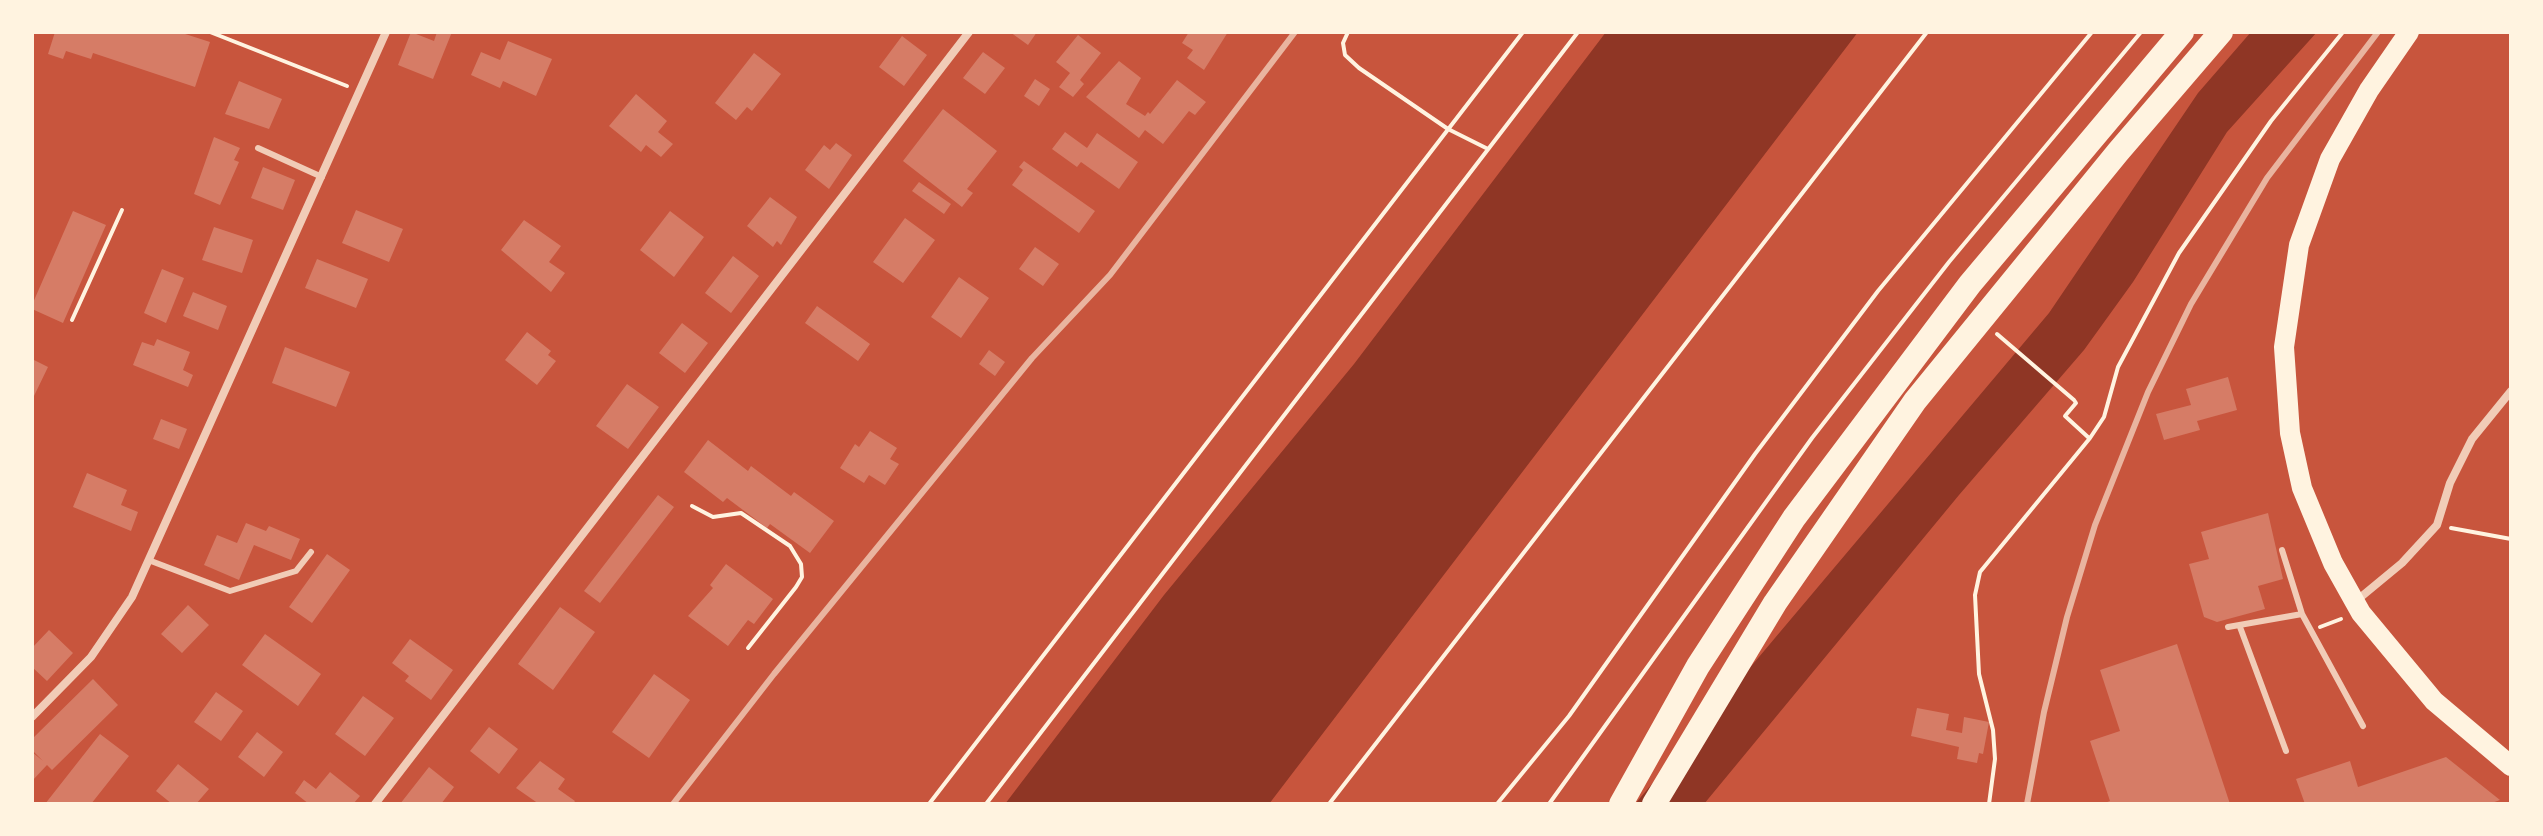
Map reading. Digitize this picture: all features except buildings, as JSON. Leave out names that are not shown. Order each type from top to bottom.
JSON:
[{"type":"highway","points":[[1621,804],[1633,777],[1698,666],[1794,518],[1970,284],[2182,32]]},
{"type":"highway","points":[[1654,804],[1775,603],[1915,401],[2118,152],[2221,32]]},
{"type":"main road","points":[[2409,32],[2369,90],[2330,159],[2299,245],[2288,298],[2284,388],[2302,488],[2351,611],[2434,701],[2511,766]]},
{"type":"street","points":[[32,717],[91,657],[120,618],[151,561],[386,32]]},
{"type":"street","points":[[375,804],[969,32]]},
{"type":"street","points":[[2351,611],[2437,525],[2450,483],[2472,439],[2511,391]]},
{"type":"lane","points":[[258,148],[322,177]]},
{"type":"lane","points":[[2282,550],[2302,614],[2363,726]]},
{"type":"lane","points":[[151,561],[230,591],[296,571],[311,552]]},
{"type":"lane","points":[[2228,627],[2302,614]]},
{"type":"lane","points":[[2240,627],[2286,751]]},
{"type":"path","points":[[210,32],[349,87]]},
{"type":"path","points":[[1348,32],[1343,43],[1345,55],[1448,129],[1488,149]]},
{"type":"path","points":[[929,804],[1523,32]]},
{"type":"path","points":[[986,804],[1578,32]]},
{"type":"path","points":[[1329,804],[1927,32]]},
{"type":"path","points":[[1497,804],[1569,716],[1755,454],[1878,291],[2092,32]]},
{"type":"path","points":[[1549,804],[1812,438],[1949,262],[2141,32]]},
{"type":"path","points":[[1989,804],[1995,759],[1993,730],[1979,674],[1975,595],[1980,572],[2090,438],[2104,417],[2118,367],[2179,253],[2271,121],[2343,32]]},
{"type":"path","points":[[72,320],[122,210]]},
{"type":"path","points":[[2000,337],[2074,400],[2076,403],[2065,416],[2090,438]]},
{"type":"path","points":[[692,506],[713,517],[741,513],[790,546],[801,564],[802,577],[796,587],[748,648]]},
{"type":"path","points":[[2437,525],[2511,539]]},
{"type":"path","points":[[2311,631],[2351,611]]},
{"type":"shaded area","points":[[1606,32],[1858,32],[1269,804],[1005,804],[1164,595],[1354,364]]},
{"type":"shaded area","points":[[2251,32],[2317,32],[2227,132],[2133,282],[2084,350],[1959,495],[1704,804],[1635,804],[2049,313],[2198,93]]},
{"type":"railway","points":[[673,804],[774,674],[1032,358],[1110,275],[1295,32]]},
{"type":"railway","points":[[2027,804],[2044,712],[2067,617],[2095,525],[2148,392],[2191,304],[2267,178],[2378,32]]}]
